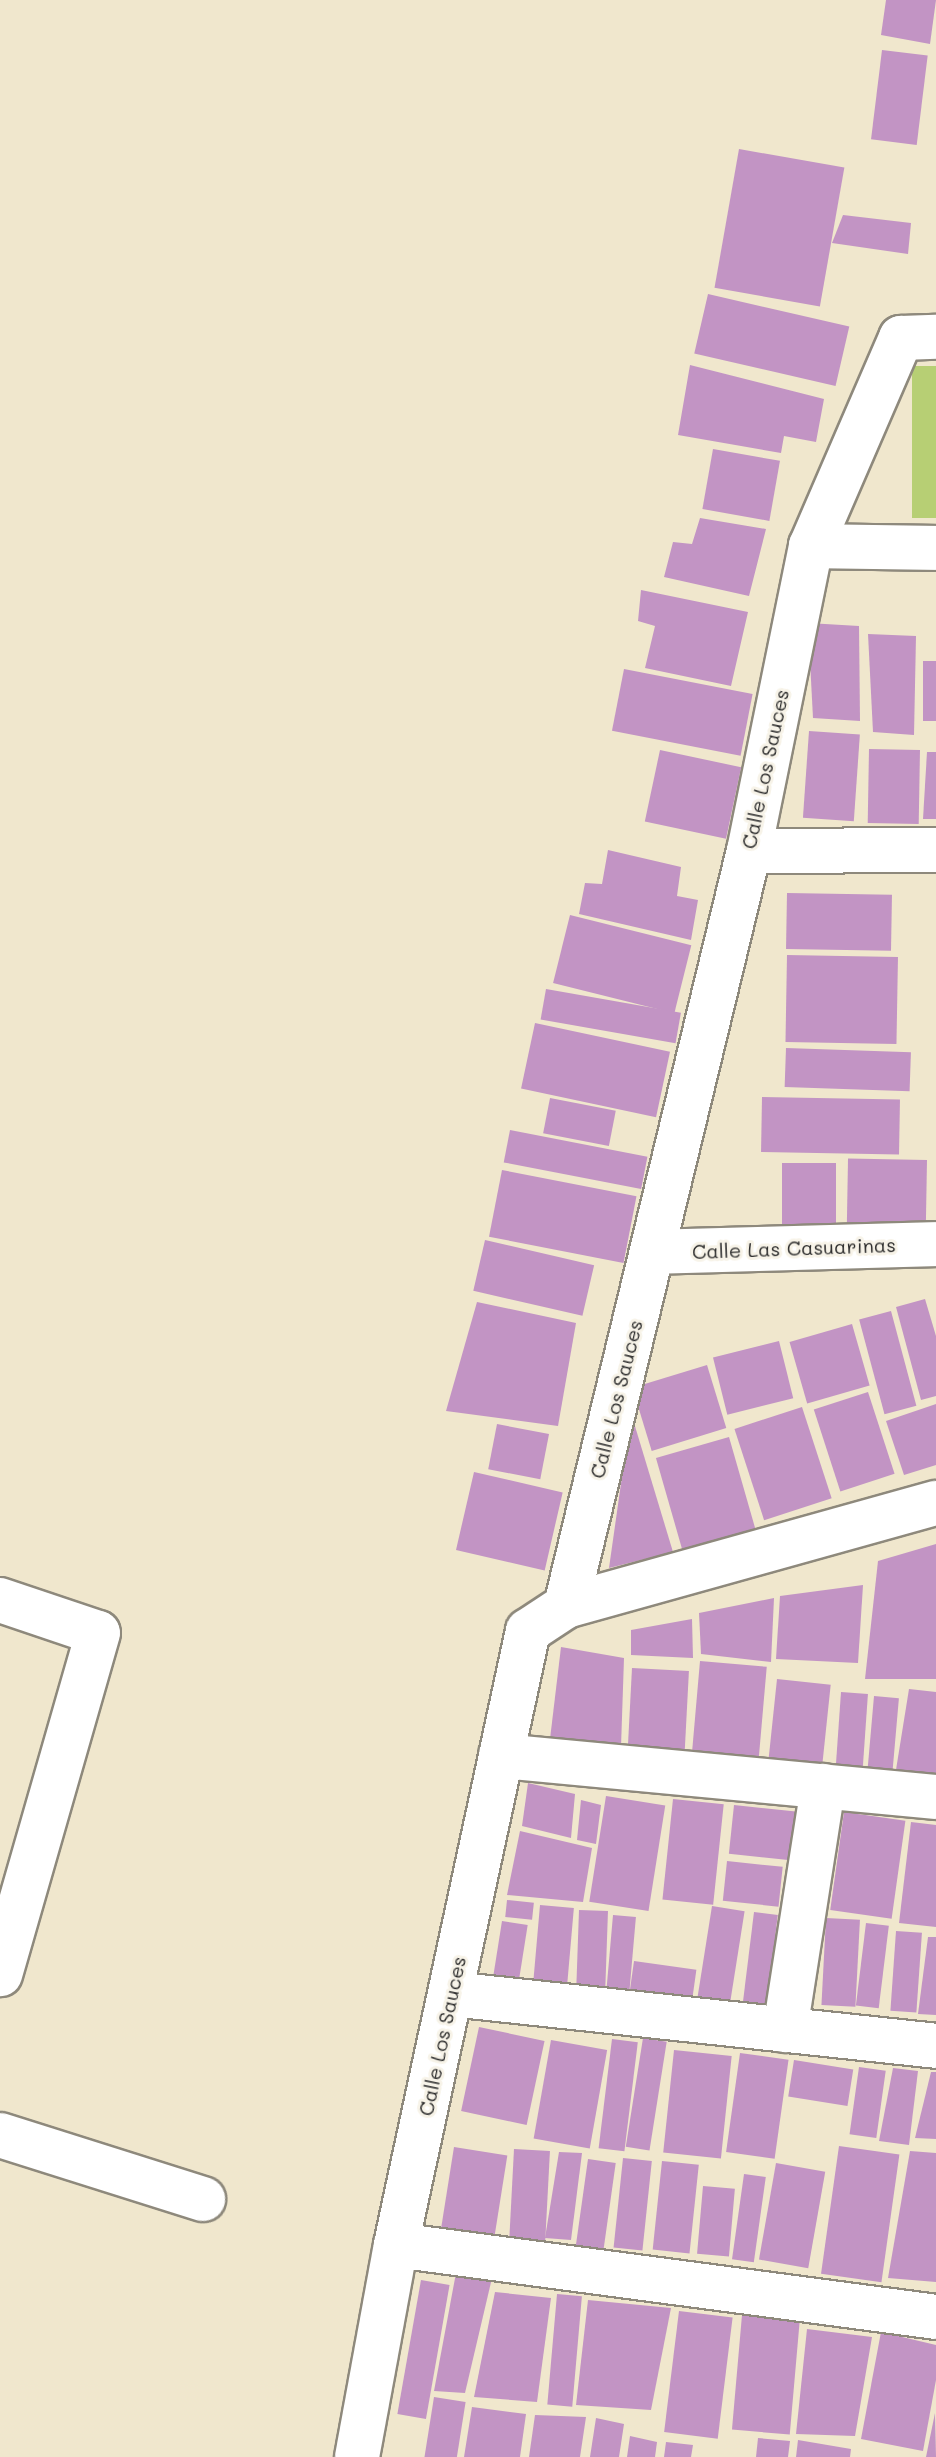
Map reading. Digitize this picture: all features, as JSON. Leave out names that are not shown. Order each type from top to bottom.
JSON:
[{"type":"street","name":"Calle Los Sauces","points":[[357,2457],[396,2245],[528,1631],[566,1606],[749,851],[811,546],[919,338]]},
{"type":"street","points":[[811,546],[936,548]]},
{"type":"street","points":[[749,851],[936,850]]},
{"type":"street","name":"Calle Las Casuarinas","points":[[653,1252],[936,1244]]},
{"type":"street","points":[[566,1606],[936,1503]]},
{"type":"street","points":[[0,1600],[98,1633],[0,1974]]},
{"type":"street","points":[[501,1756],[936,1797]]},
{"type":"street","points":[[785,2030],[823,1786]]},
{"type":"street","points":[[451,1994],[936,2046]]},
{"type":"street","points":[[0,2135],[203,2199]]},
{"type":"street","points":[[396,2245],[936,2317]]},
{"type":"green space","points":[[912,366],[936,366],[936,518],[912,518]]},
{"type":"building","points":[[886,0],[936,0],[930,44],[881,35]]},
{"type":"building","points":[[882,50],[928,56],[917,145],[871,139]]},
{"type":"building","points":[[739,149],[844,168],[820,306],[715,288]]},
{"type":"building","points":[[843,215],[911,223],[908,254],[832,243]]},
{"type":"building","points":[[708,294],[849,327],[836,386],[694,353]]},
{"type":"building","points":[[690,365],[824,399],[816,442],[784,436],[781,453],[678,435]]},
{"type":"building","points":[[713,449],[780,461],[769,521],[702,509]]},
{"type":"building","points":[[700,518],[766,529],[749,596],[664,577],[673,542],[692,544]]},
{"type":"building","points":[[641,590],[748,612],[731,686],[645,668],[655,626],[638,621]]},
{"type":"building","points":[[808,623],[859,626],[860,721],[813,718]]},
{"type":"building","points":[[868,634],[916,636],[914,735],[873,732]]},
{"type":"building","points":[[923,661],[936,661],[936,721],[923,721]]},
{"type":"building","points":[[624,669],[753,694],[741,756],[612,731]]},
{"type":"building","points":[[809,731],[860,735],[854,821],[803,818]]},
{"type":"building","points":[[869,749],[920,750],[919,824],[868,823]]},
{"type":"building","points":[[660,750],[741,767],[726,839],[645,821]]},
{"type":"building","points":[[927,752],[936,752],[936,819],[923,819]]},
{"type":"building","points":[[608,850],[681,867],[677,896],[698,900],[691,940],[579,914],[585,883],[602,884]]},
{"type":"building","points":[[787,893],[892,895],[891,951],[786,949]]},
{"type":"building","points":[[570,915],[691,945],[674,1013],[553,983]]},
{"type":"building","points":[[787,955],[898,957],[896,1044],[785,1042]]},
{"type":"building","points":[[546,989],[681,1013],[676,1043],[541,1020]]},
{"type":"building","points":[[535,1023],[670,1052],[656,1117],[521,1089]]},
{"type":"building","points":[[786,1048],[911,1052],[910,1091],[785,1087]]},
{"type":"building","points":[[762,1097],[900,1099],[899,1154],[761,1152]]},
{"type":"building","points":[[550,1098],[616,1111],[609,1146],[543,1133]]},
{"type":"building","points":[[510,1130],[647,1157],[641,1189],[504,1162]]},
{"type":"building","points":[[848,1159],[927,1160],[926,1229],[847,1228]]},
{"type":"building","points":[[782,1163],[836,1163],[836,1233],[782,1233]]},
{"type":"building","points":[[502,1170],[636,1196],[624,1263],[489,1237]]},
{"type":"building","points":[[485,1240],[594,1265],[582,1316],[473,1291]]},
{"type":"building","points":[[925,1299],[936,1336],[936,1396],[921,1400],[896,1307]]},
{"type":"building","points":[[477,1302],[576,1323],[558,1426],[446,1411]]},
{"type":"building","points":[[891,1311],[916,1406],[884,1414],[859,1320]]},
{"type":"building","points":[[852,1324],[870,1386],[807,1403],[790,1342]]},
{"type":"building","points":[[779,1341],[793,1398],[727,1415],[713,1357]]},
{"type":"building","points":[[707,1365],[726,1428],[652,1451],[632,1388]]},
{"type":"building","points":[[868,1392],[895,1474],[840,1491],[814,1410]]},
{"type":"building","points":[[936,1404],[936,1465],[904,1475],[886,1421]]},
{"type":"building","points":[[802,1407],[832,1498],[764,1520],[734,1429]]},
{"type":"building","points":[[631,1413],[673,1552],[609,1568]]},
{"type":"building","points":[[497,1424],[549,1434],[540,1479],[488,1469]]},
{"type":"building","points":[[729,1437],[756,1530],[683,1551],[656,1458]]},
{"type":"building","points":[[474,1472],[563,1492],[545,1570],[456,1550]]},
{"type":"building","points":[[936,1544],[936,1679],[865,1679],[878,1561]]},
{"type":"building","points":[[863,1585],[858,1663],[776,1659],[780,1596]]},
{"type":"building","points":[[774,1598],[771,1662],[701,1654],[699,1613]]},
{"type":"building","points":[[692,1619],[693,1658],[631,1655],[631,1630]]},
{"type":"building","points":[[561,1647],[624,1658],[621,1747],[550,1739]]},
{"type":"building","points":[[700,1661],[767,1667],[758,1761],[692,1756]]},
{"type":"building","points":[[632,1668],[689,1671],[685,1751],[628,1748]]},
{"type":"building","points":[[777,1679],[831,1685],[822,1765],[769,1760]]},
{"type":"building","points":[[909,1689],[936,1692],[936,1781],[895,1776]]},
{"type":"building","points":[[841,1692],[868,1694],[863,1771],[836,1769]]},
{"type":"building","points":[[874,1696],[899,1698],[892,1773],[867,1771]]},
{"type":"building","points":[[528,1783],[575,1794],[571,1838],[522,1826]]},
{"type":"building","points":[[606,1796],[665,1805],[649,1911],[589,1902]]},
{"type":"building","points":[[673,1799],[724,1804],[713,1905],[662,1899]]},
{"type":"building","points":[[581,1800],[601,1805],[596,1844],[577,1840]]},
{"type":"building","points":[[734,1805],[796,1811],[791,1860],[729,1854]]},
{"type":"building","points":[[844,1812],[905,1821],[892,1919],[830,1910]]},
{"type":"building","points":[[911,1822],[936,1825],[936,1927],[899,1923]]},
{"type":"building","points":[[520,1831],[592,1848],[583,1902],[507,1895]]},
{"type":"building","points":[[727,1861],[783,1867],[779,1907],[723,1901]]},
{"type":"building","points":[[507,1900],[534,1903],[532,1920],[505,1917]]},
{"type":"building","points":[[540,1905],[574,1908],[567,1989],[533,1986]]},
{"type":"building","points":[[712,1906],[745,1911],[729,2009],[697,2004]]},
{"type":"building","points":[[579,1910],[608,1911],[605,1992],[576,1991]]},
{"type":"building","points":[[754,1912],[778,1915],[766,2012],[742,2009]]},
{"type":"building","points":[[613,1915],[636,1917],[629,1995],[606,1993]]},
{"type":"building","points":[[826,1918],[860,1920],[855,2007],[821,2005]]},
{"type":"building","points":[[502,1921],[528,1925],[518,1988],[492,1984]]},
{"type":"building","points":[[866,1923],[889,1926],[879,2008],[856,2005]]},
{"type":"building","points":[[896,1931],[922,1933],[916,2013],[890,2011]]},
{"type":"building","points":[[928,1937],[936,1937],[936,2015],[918,2014]]},
{"type":"building","points":[[634,1961],[696,1970],[692,2002],[629,1994]]},
{"type":"building","points":[[479,2027],[545,2041],[527,2125],[461,2111]]},
{"type":"building","points":[[643,2038],[667,2042],[649,2150],[626,2147]]},
{"type":"building","points":[[612,2039],[638,2042],[624,2151],[599,2148]]},
{"type":"building","points":[[551,2040],[607,2050],[590,2148],[534,2138]]},
{"type":"building","points":[[674,2050],[732,2056],[721,2158],[663,2152]]},
{"type":"building","points":[[740,2053],[789,2060],[775,2159],[726,2152]]},
{"type":"building","points":[[794,2060],[853,2069],[847,2106],[788,2097]]},
{"type":"building","points":[[859,2067],[886,2071],[876,2138],[850,2134]]},
{"type":"building","points":[[893,2068],[918,2071],[909,2145],[879,2141]]},
{"type":"building","points":[[931,2072],[936,2072],[936,2139],[915,2138]]},
{"type":"building","points":[[839,2146],[899,2154],[881,2282],[821,2274]]},
{"type":"building","points":[[454,2147],[507,2155],[493,2246],[440,2238]]},
{"type":"building","points":[[514,2149],[550,2151],[545,2241],[509,2239]]},
{"type":"building","points":[[910,2151],[936,2153],[936,2282],[888,2278]]},
{"type":"building","points":[[559,2152],[582,2153],[571,2240],[545,2238]]},
{"type":"building","points":[[623,2158],[652,2161],[642,2251],[614,2248]]},
{"type":"building","points":[[588,2159],[616,2163],[603,2250],[576,2246]]},
{"type":"building","points":[[662,2161],[699,2165],[689,2253],[653,2250]]},
{"type":"building","points":[[776,2163],[825,2172],[808,2268],[759,2260]]},
{"type":"building","points":[[744,2174],[766,2177],[754,2262],[732,2259]]},
{"type":"building","points":[[703,2186],[735,2189],[729,2257],[697,2254]]},
{"type":"building","points":[[456,2273],[492,2278],[465,2393],[434,2391]]},
{"type":"building","points":[[421,2280],[450,2285],[426,2419],[397,2414]]},
{"type":"building","points":[[495,2292],[551,2298],[537,2402],[474,2397]]},
{"type":"building","points":[[557,2294],[582,2296],[572,2407],[547,2405]]},
{"type":"building","points":[[588,2300],[671,2308],[651,2410],[576,2405]]},
{"type":"building","points":[[679,2311],[733,2318],[718,2439],[664,2432]]},
{"type":"building","points":[[742,2315],[800,2320],[790,2435],[732,2430]]},
{"type":"building","points":[[807,2329],[872,2337],[855,2436],[796,2434]]},
{"type":"building","points":[[881,2332],[936,2345],[936,2380],[923,2451],[861,2439]]},
{"type":"building","points":[[434,2397],[466,2402],[457,2457],[424,2457]]},
{"type":"building","points":[[472,2407],[526,2414],[520,2457],[464,2457]]},
{"type":"building","points":[[935,2413],[936,2457],[926,2457]]},
{"type":"building","points":[[535,2415],[586,2417],[580,2457],[529,2457]]},
{"type":"building","points":[[596,2418],[624,2424],[619,2457],[590,2457]]},
{"type":"building","points":[[630,2436],[657,2442],[655,2457],[627,2457]]},
{"type":"building","points":[[758,2438],[790,2441],[788,2457],[756,2457]]},
{"type":"building","points":[[798,2440],[851,2449],[850,2457],[796,2457]]},
{"type":"building","points":[[666,2442],[693,2445],[691,2457],[664,2457]]}]
